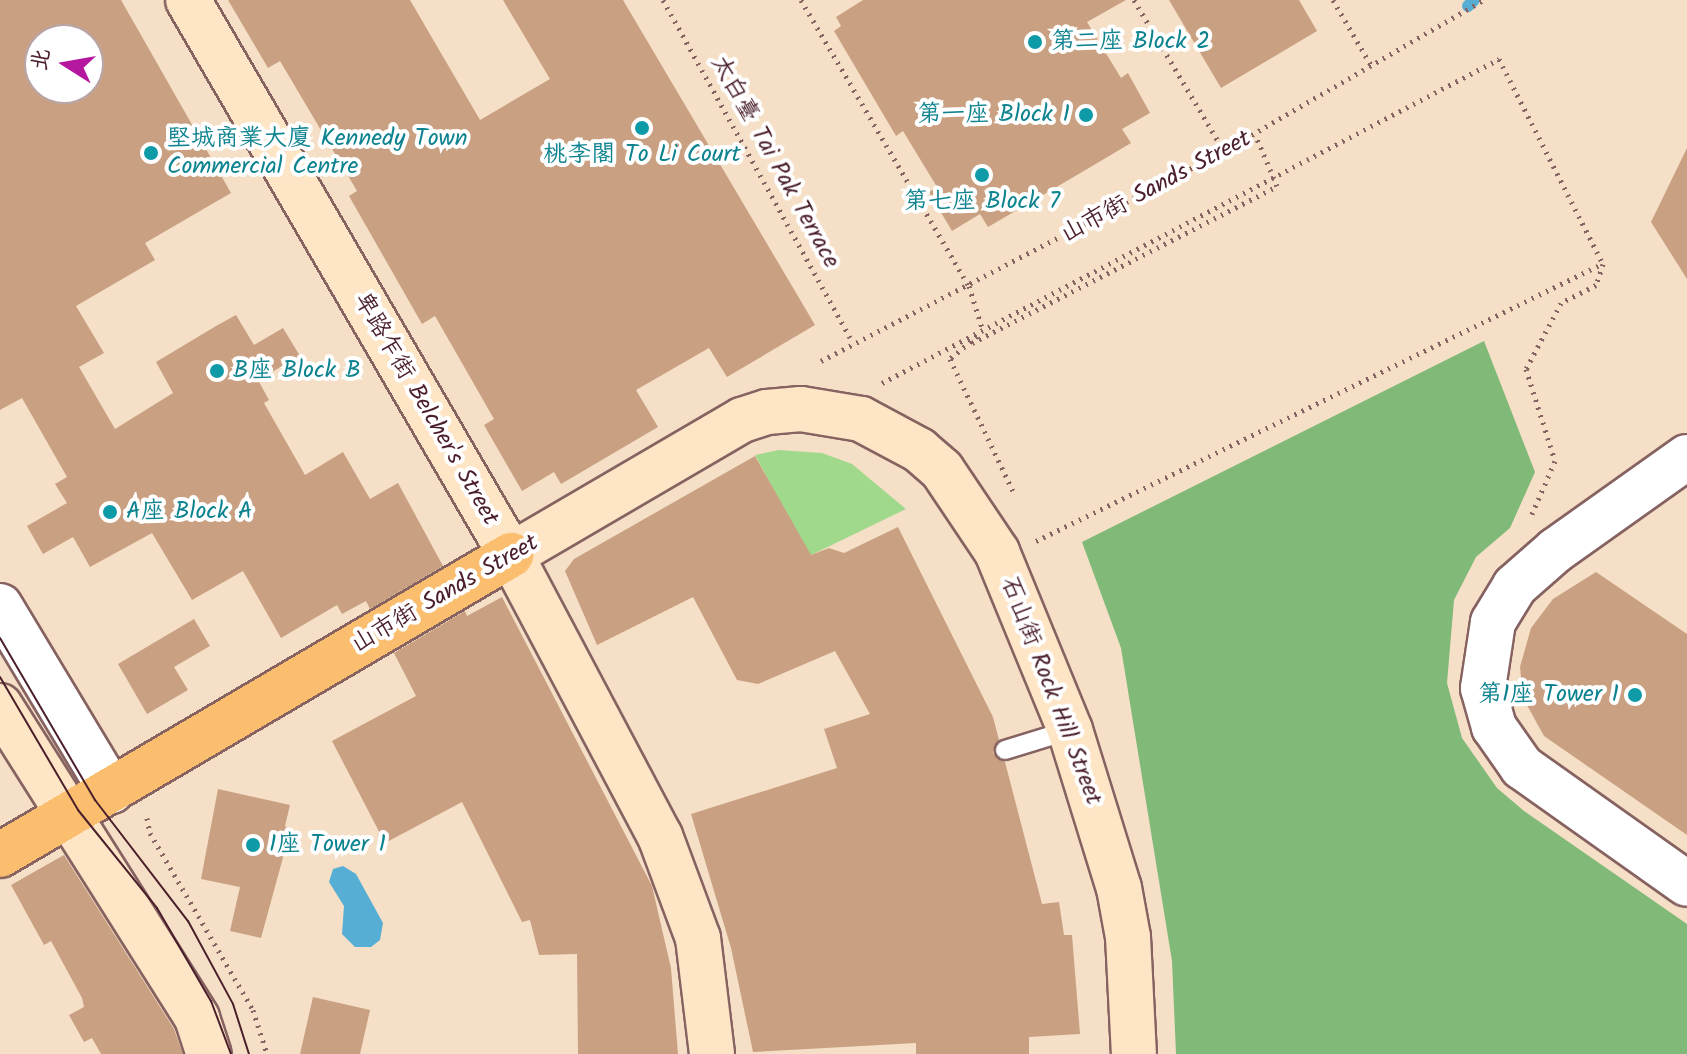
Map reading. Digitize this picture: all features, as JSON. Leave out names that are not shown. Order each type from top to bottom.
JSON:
[{"type":"main road","name":"卑路乍街 Belcher's Street","points":[[188,0],[511,555],[660,836],[698,938],[712,1054]]},
{"type":"main road","name":"山市街 Sands Street","points":[[0,855],[71,814],[130,800],[511,555],[742,420],[778,411],[830,412]]},
{"type":"main road","name":"石山街 Rock Hill Street","points":[[830,412],[890,431],[942,470],[997,552],[1070,730],[1119,888],[1128,937],[1134,1054]]},
{"type":"main road","points":[[0,706],[197,1018],[209,1054]]},
{"type":"street","points":[[1687,457],[1556,550],[1515,586],[1493,622],[1483,677],[1494,727],[1522,767],[1687,884]]},
{"type":"street","points":[[0,606],[130,800]]},
{"type":"lane","points":[[1005,750],[1070,730]]},
{"type":"path","name":"太白臺 Tai Pak Terrace","points":[[663,0],[853,343]]},
{"type":"path","points":[[801,0],[969,286],[983,331]]},
{"type":"path","points":[[1134,0],[1224,151]]},
{"type":"path","points":[[1333,0],[1371,65]]},
{"type":"path","name":"山市街 Sands Street","points":[[821,361],[1224,151],[1483,0]]},
{"type":"path","points":[[877,386],[1273,175],[1499,59],[1603,264],[1596,285],[1561,303],[1526,369],[1555,461],[1530,519]]},
{"type":"path","points":[[964,348],[1277,186],[1255,134]]},
{"type":"path","points":[[1030,527],[1036,541],[1603,264]]},
{"type":"path","points":[[983,331],[950,359],[1016,499]]},
{"type":"path","points":[[130,800],[253,1010],[267,1054]]},
{"type":"green space","points":[[1484,341],[1535,472],[1510,528],[1476,557],[1454,600],[1447,683],[1462,738],[1497,788],[1524,811],[1687,924],[1687,1054],[1176,1054],[1172,961],[1121,648],[1082,542]]},
{"type":"green space","points":[[779,450],[822,453],[852,464],[906,509],[809,556],[755,455]]},
{"type":"water","points":[[343,866],[356,874],[383,923],[380,940],[371,947],[355,947],[342,934],[344,906],[329,882],[333,869]]},
{"type":"building","points":[[0,0],[121,0],[231,193],[145,243],[155,260],[76,306],[104,353],[79,367],[115,429],[173,393],[156,362],[236,315],[254,345],[283,328],[300,356],[258,380],[269,400],[264,403],[305,475],[343,452],[370,499],[398,483],[443,566],[370,609],[366,601],[342,614],[337,605],[281,638],[243,571],[192,600],[152,533],[90,567],[73,537],[43,554],[27,526],[67,503],[55,484],[67,477],[22,398],[0,410]]},
{"type":"building","points":[[228,0],[410,0],[480,120],[550,79],[503,0],[623,0],[815,325],[727,377],[709,348],[636,390],[658,427],[561,484],[554,472],[522,491],[484,425],[494,419],[435,316],[422,324],[349,196],[357,191],[280,61],[268,68]]},
{"type":"building","points":[[863,0],[1126,0],[1087,22],[1121,78],[1128,73],[1150,113],[1122,129],[1131,143],[988,227],[980,214],[952,231],[929,192],[937,187],[903,131],[896,136],[834,31],[841,26],[836,17]]},
{"type":"building","points":[[1169,0],[1299,0],[1317,31],[1221,88]]},
{"type":"building","points":[[1687,148],[1687,279],[1651,222]]},
{"type":"building","points":[[755,456],[811,555],[829,548],[844,553],[898,527],[993,717],[999,740],[993,753],[1005,762],[1042,904],[1059,902],[1064,935],[1072,935],[1080,1034],[1029,1037],[1029,1054],[916,1054],[916,1043],[753,1052],[731,948],[691,814],[837,768],[824,729],[870,714],[835,651],[758,684],[737,680],[693,597],[597,645],[565,571],[574,559]]},
{"type":"building","points":[[1596,572],[1687,634],[1687,835],[1544,736],[1523,698],[1520,667],[1531,628],[1553,599]]},
{"type":"building","points":[[502,597],[652,886],[671,968],[678,1054],[578,1054],[577,954],[539,955],[530,920],[522,922],[462,802],[385,843],[332,741],[416,696],[394,653],[465,611],[467,616]]},
{"type":"building","points":[[194,619],[210,646],[174,667],[188,690],[147,714],[118,664]]},
{"type":"building","name":"1座 Tower 1","points":[[218,789],[290,805],[285,826],[290,832],[261,938],[230,931],[240,887],[201,879]]},
{"type":"building","points":[[64,855],[174,1029],[183,1054],[101,1054],[92,1038],[84,1042],[69,1015],[84,1007],[82,998],[51,941],[44,945],[11,885]]},
{"type":"building","points":[[313,997],[370,1010],[360,1054],[300,1054]]},
{"type":"waterway","points":[[1468,6],[1474,0]]},
{"type":"tram line","points":[[0,638],[95,800],[188,921],[233,1004],[249,1054]]},
{"type":"tram line","points":[[0,677],[78,810],[157,908],[211,1001],[231,1054]]},
{"type":"place","name":"第二座 Block 2","points":[[1035,42]]},
{"type":"place","name":"第一座 Block 1","points":[[1086,115]]},
{"type":"place","name":"桃李閣 To Li Court","points":[[642,128]]},
{"type":"place","name":"堅城商業大廈 Kennedy Town Commercial Centre","points":[[151,153]]},
{"type":"place","name":"第七座 Block 7","points":[[982,175]]},
{"type":"place","name":"B座 Block B","points":[[217,371]]},
{"type":"place","name":"A座 Block A","points":[[110,512]]},
{"type":"place","name":"第1座 Tower 1","points":[[1635,695]]},
{"type":"place","name":"1座 Tower 1","points":[[253,845]]}]
